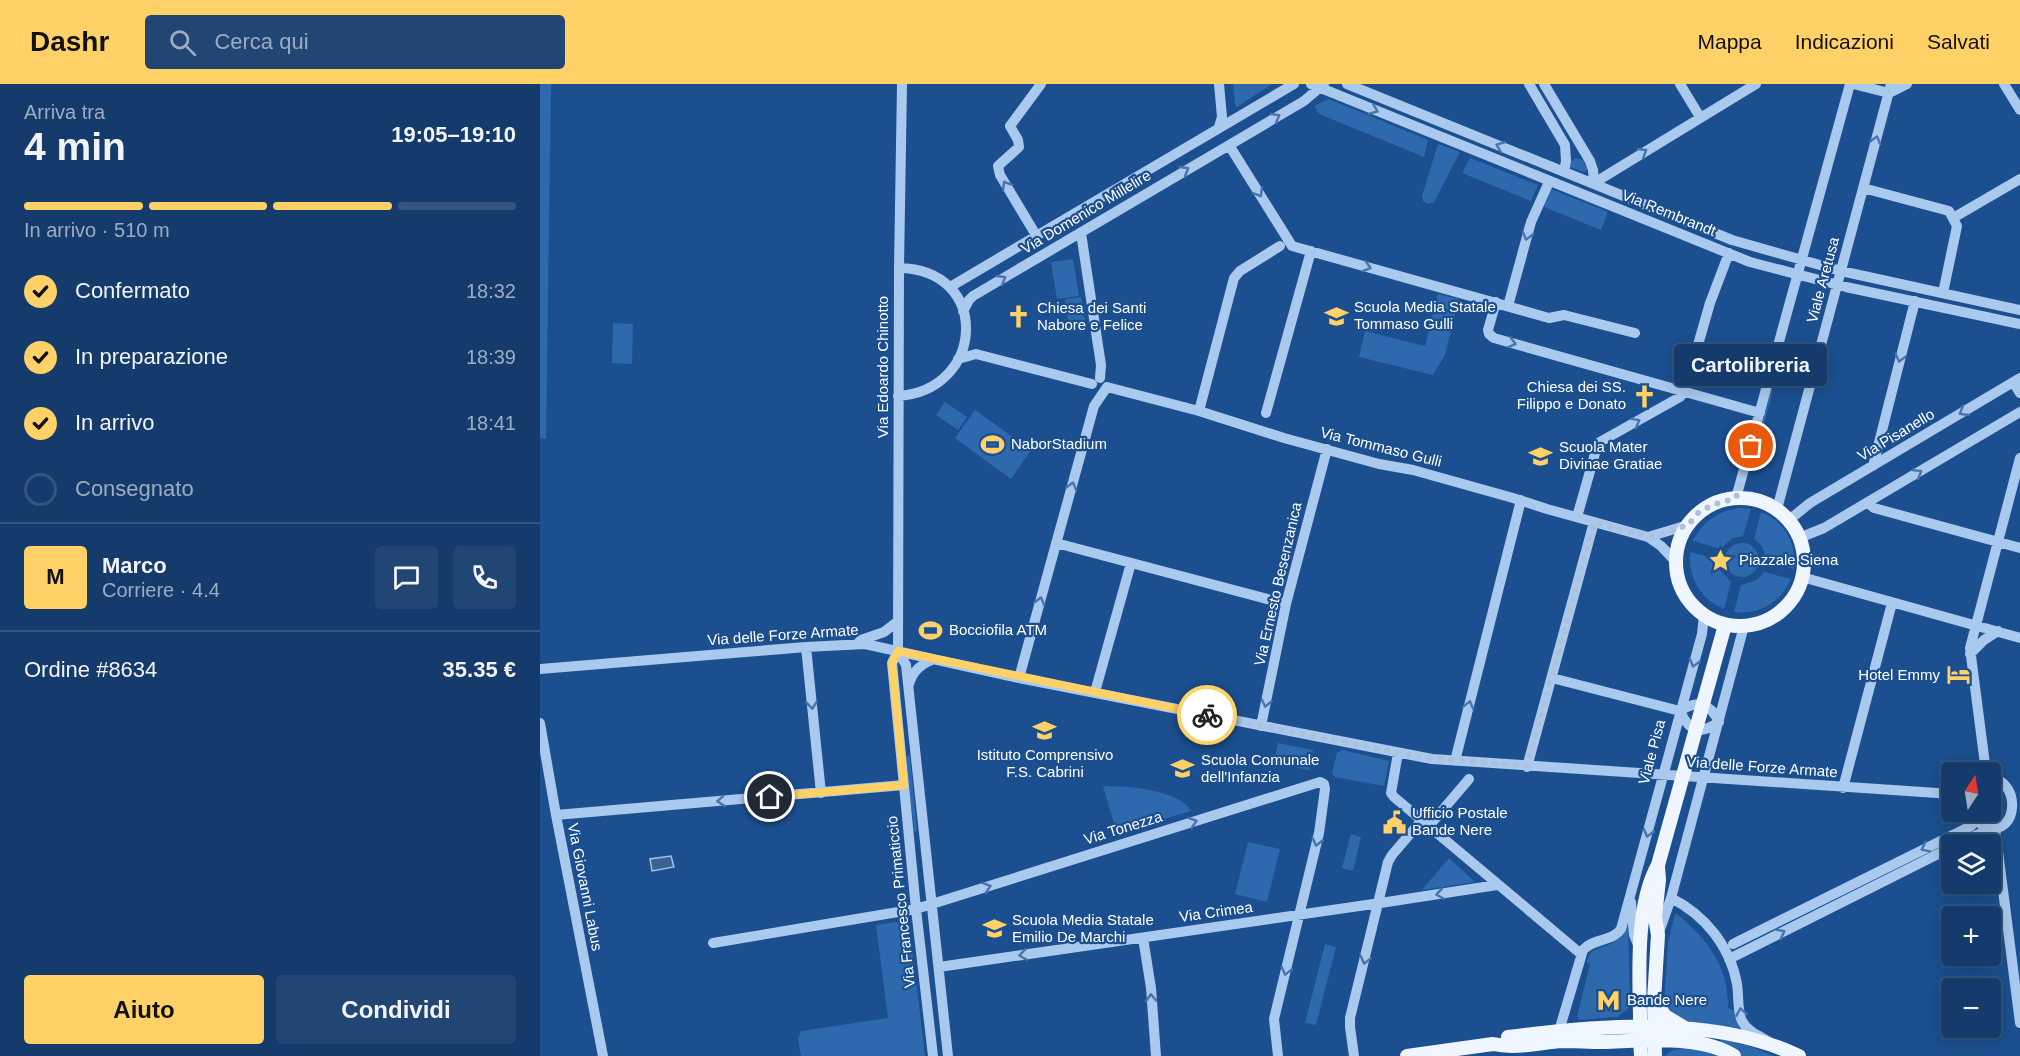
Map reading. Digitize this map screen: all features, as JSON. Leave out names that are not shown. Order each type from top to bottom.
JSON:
[{"type":"main road","points":[[1736,498],[1758,501],[1777,509],[1789,520],[1799,538],[1804,560],[1802,577],[1796,594],[1785,608],[1767,620],[1744,626],[1725,625],[1704,615],[1693,606],[1678,578],[1676,562],[1678,547],[1688,525],[1698,513],[1712,505],[1736,498]]},
{"type":"main road","points":[[1641,1056],[1647,1034],[1646,1000],[1640,950],[1647,892],[1658,865],[1725,625]]},
{"type":"main road","points":[[1617,1028],[1646,1000],[1658,935],[1655,917],[1659,880],[1658,865]]},
{"type":"main road","points":[[1646,1000],[1684,1036],[1734,1056]]},
{"type":"main road","points":[[1407,1056],[1493,1044],[1504,1038],[1559,1030],[1617,1028],[1647,1034],[1741,1036],[1799,1056]]},
{"type":"main road","points":[[1591,1042],[1647,1034]]},
{"type":"main road","points":[[1647,1034],[1655,1056]]},
{"type":"main road","points":[[1664,1056],[1684,1036]]},
{"type":"main road","points":[[1493,1044],[1504,1047],[1563,1041],[1591,1042],[1617,1047],[1632,1056]]},
{"type":"street","name":"Via Edoardo Chinotto","points":[[898,651],[902,84]]},
{"type":"street","points":[[1036,235],[1000,176],[998,166],[1019,147],[1018,140],[1010,126],[1041,84]]},
{"type":"street","points":[[1219,84],[1222,117],[1219,127]]},
{"type":"street","name":"Via Domenico Millelire","points":[[950,287],[1294,84]]},
{"type":"street","name":"Via Rembrandt","points":[[1347,84],[1563,159],[1594,183],[1732,240],[1841,271],[2020,310]]},
{"type":"street","points":[[1529,84],[1563,159]]},
{"type":"street","points":[[1544,84],[1590,161],[1594,183],[1756,84]]},
{"type":"street","points":[[1680,84],[1700,117]]},
{"type":"street","name":"Viale Aretusa","points":[[1736,498],[1852,84],[1890,88],[1777,509]]},
{"type":"street","points":[[1890,88],[1907,84]]},
{"type":"street","points":[[2004,84],[2020,110]]},
{"type":"street","name":"Via Domenico Millelire","points":[[963,311],[974,296],[1304,101],[1315,94],[1319,85]]},
{"type":"street","name":"Via Rembrandt","points":[[1319,85],[1550,182],[1750,262],[1837,285],[2020,324]]},
{"type":"street","points":[[1563,159],[1572,148],[1576,147],[1578,139]]},
{"type":"street","points":[[1229,144],[1289,242],[1296,247],[1549,318],[1567,316],[1635,333]]},
{"type":"street","points":[[1563,159],[1580,155],[1590,161]]},
{"type":"street","points":[[1953,218],[2020,179]]},
{"type":"street","points":[[1508,306],[1531,222],[1550,182]]},
{"type":"street","points":[[1863,188],[1949,211],[1958,226],[1943,293]]},
{"type":"street","points":[[1081,232],[1101,365],[1096,381]]},
{"type":"street","points":[[1199,411],[1236,274],[1280,246]]},
{"type":"street","points":[[1266,413],[1311,251]]},
{"type":"street","points":[[1577,517],[1598,444],[1680,397],[1685,390],[1710,303],[1729,253]]},
{"type":"street","points":[[899,268],[913,268],[935,275],[957,294],[963,311],[968,343],[976,354]]},
{"type":"street","points":[[1873,466],[1915,301]]},
{"type":"street","points":[[1496,302],[1488,330],[1491,337],[1760,413]]},
{"type":"street","points":[[898,396],[932,388],[948,375],[958,359],[966,335]]},
{"type":"street","points":[[958,359],[976,354],[1096,381],[1106,381],[1105,390],[1094,406],[1019,678]]},
{"type":"street","points":[[2017,380],[2020,393]]},
{"type":"street","name":"Via Pisanello","points":[[1789,520],[1810,503],[2017,380]]},
{"type":"street","name":"Via Tommaso Gulli","points":[[1105,390],[1199,411],[1327,449],[1393,467],[1413,470],[1648,537],[1661,546],[1676,562]]},
{"type":"street","points":[[1799,538],[1824,528],[1868,503],[2020,412]]},
{"type":"street","name":"Via Ernesto Besenzanica","points":[[1261,726],[1286,604],[1327,449]]},
{"type":"street","points":[[1985,762],[1970,641],[2020,458]]},
{"type":"street","points":[[1455,761],[1521,500]]},
{"type":"street","points":[[1868,503],[1874,508],[2020,548]]},
{"type":"street","points":[[1527,766],[1594,522]]},
{"type":"street","points":[[1648,537],[1688,525]]},
{"type":"street","points":[[1056,543],[1286,604]]},
{"type":"street","points":[[1095,692],[1131,563]]},
{"type":"street","points":[[1802,577],[2020,638]]},
{"type":"street","points":[[1844,788],[1892,603]]},
{"type":"street","name":"Viale Pisa","points":[[1581,954],[1588,945],[1617,934],[1621,929],[1702,634],[1704,615]]},
{"type":"street","points":[[857,644],[861,640],[884,632],[897,622]]},
{"type":"street","points":[[1658,935],[1671,898],[1744,626]]},
{"type":"street","points":[[1970,654],[1984,640],[1998,632]]},
{"type":"street","name":"Via delle Forze Armate","points":[[540,669],[806,646],[857,644],[1398,753],[1455,761],[1941,793]]},
{"type":"street","points":[[806,646],[821,793]]},
{"type":"street","name":"Via Francesco Primaticcio","points":[[898,651],[906,665],[948,1056]]},
{"type":"street","name":"Via Francesco Primaticcio","points":[[898,651],[892,663],[933,1056]]},
{"type":"street","points":[[908,687],[912,675],[921,665],[932,660]]},
{"type":"street","points":[[1552,678],[1680,711],[1689,705],[1703,705],[1714,711],[1719,722]]},
{"type":"street","points":[[1680,711],[1689,728],[1696,730],[1703,731],[1719,722]]},
{"type":"street","name":"Via Giovanni Labus","points":[[540,723],[603,1056]]},
{"type":"street","points":[[900,746],[906,742],[914,746]]},
{"type":"street","points":[[1398,753],[1391,793],[1581,954],[1559,1030]]},
{"type":"street","points":[[1354,1056],[1350,1023],[1390,858],[1470,779]]},
{"type":"street","points":[[1980,834],[2004,826],[2017,817],[2017,791],[2001,781]]},
{"type":"street","name":"Via Tonezza","points":[[713,943],[916,909],[1317,783],[1324,784],[1319,829],[1300,915]]},
{"type":"street","points":[[556,815],[904,785]]},
{"type":"street","points":[[1733,944],[1971,826],[1972,822]]},
{"type":"street","points":[[1980,822],[1993,828]]},
{"type":"street","points":[[1993,828],[2020,1023]]},
{"type":"street","points":[[909,834],[918,837],[923,833]]},
{"type":"street","points":[[911,848],[918,843],[925,848]]},
{"type":"street","points":[[1729,959],[1941,853]]},
{"type":"street","name":"Via Crimea","points":[[939,967],[1497,885]]},
{"type":"street","points":[[1630,898],[1634,934],[1640,950]]},
{"type":"street","points":[[1671,898],[1703,919],[1721,943],[1738,986],[1743,1023],[1778,1047]]},
{"type":"street","points":[[1278,1056],[1274,1019],[1300,915]]},
{"type":"street","points":[[919,934],[927,928],[934,932]]},
{"type":"street","points":[[1143,938],[1156,1056]]},
{"type":"shaded area","points":[[540,84],[551,84],[546,439],[540,438]]},
{"type":"shaded area","points":[[1233,84],[1272,84],[1237,107]]},
{"type":"shaded area","points":[[1329,99],[1428,140],[1424,157],[1319,114],[1314,106]]},
{"type":"shaded area","points":[[1438,144],[1460,152],[1434,202],[1428,204],[1423,201],[1422,196]]},
{"type":"shaded area","points":[[1470,158],[1538,185],[1531,201],[1462,173]]},
{"type":"shaded area","points":[[1576,158],[1583,160],[1589,169],[1584,172],[1570,167],[1571,161]]},
{"type":"shaded area","points":[[1551,189],[1608,212],[1601,230],[1544,207]]},
{"type":"shaded area","points":[[1073,259],[1079,296],[1057,299],[1051,262]]},
{"type":"shaded area","points":[[1438,294],[1459,299],[1445,355],[1433,375],[1359,357],[1365,331],[1425,346]]},
{"type":"shaded area","points":[[1081,297],[1086,326],[1069,328],[1065,299]]},
{"type":"shaded area","points":[[613,323],[633,324],[632,364],[612,363]]},
{"type":"shaded area","points":[[1771,389],[1773,390],[1755,457],[1760,459],[1756,462],[1751,461]]},
{"type":"shaded area","points":[[945,402],[967,417],[958,430],[936,415]]},
{"type":"shaded area","name":"NaborStadium","points":[[975,410],[1031,450],[1011,479],[955,438]]},
{"type":"shaded area","points":[[1740,508],[1751,509],[1743,536],[1732,538],[1721,549],[1693,541],[1701,528],[1712,518]]},
{"type":"shaded area","points":[[1761,512],[1777,521],[1788,534],[1793,551],[1794,569],[1767,561],[1762,546],[1754,539]]},
{"type":"shaded area","points":[[1742,543],[1754,548],[1759,560],[1754,572],[1742,577],[1730,572],[1725,560],[1730,548]]},
{"type":"shaded area","points":[[1690,552],[1718,559],[1720,570],[1731,582],[1724,609],[1708,599],[1697,586],[1691,570]]},
{"type":"shaded area","points":[[1764,572],[1791,579],[1781,595],[1768,606],[1752,611],[1734,612],[1741,585],[1757,580]]},
{"type":"shaded area","points":[[1278,743],[1313,750],[1309,770],[1274,763]]},
{"type":"shaded area","points":[[1342,750],[1389,761],[1384,786],[1335,777],[1332,773],[1337,753]]},
{"type":"shaded area","points":[[908,755],[910,757],[916,832],[906,757]]},
{"type":"shaded area","points":[[1103,786],[1137,788],[1164,793],[1185,804],[1191,811],[1117,833]]},
{"type":"shaded area","points":[[1351,834],[1361,837],[1353,871],[1342,868]]},
{"type":"shaded area","points":[[1248,842],[1280,849],[1267,902],[1235,894]]},
{"type":"shaded area","points":[[671,856],[674,867],[652,871],[650,859]]},
{"type":"shaded area","points":[[1449,858],[1475,882],[1422,890]]},
{"type":"shaded area","points":[[1675,914],[1698,933],[1714,955],[1725,980],[1728,1008],[1736,1011],[1737,1023],[1742,1032],[1710,1024],[1674,1021],[1664,1003],[1668,942]]},
{"type":"shaded area","points":[[909,920],[925,1056],[801,1056],[798,1039],[801,1031],[888,1018],[876,925]]},
{"type":"shaded area","points":[[1628,920],[1629,1008],[1617,1017],[1579,1020],[1577,1017],[1590,964],[1586,962],[1592,951],[1613,943],[1612,939]]},
{"type":"shaded area","points":[[1325,944],[1336,947],[1316,1025],[1305,1023]]},
{"type":"shaded area","points":[[1721,1039],[1749,1046],[1774,1056],[1742,1056],[1720,1044]]},
{"type":"shaded area","points":[[1693,1048],[1722,1056],[1665,1056],[1671,1051]]},
{"type":"way so far","points":[[1207,715],[1419,757],[1527,766],[1594,522],[1648,537],[1688,525],[1705,508],[1736,498],[1751,446]]},
{"type":"place","name":"Scuola Media Statale Tommaso Gulli","points":[[1336,316]]},
{"type":"place","name":"Chiesa dei Santi Nabore e Felice","points":[[1019,317]]},
{"type":"place","name":"Chiesa dei SS. Filippo e Donato","points":[[1644,396]]},
{"type":"place","name":"NaborStadium","points":[[993,444]]},
{"type":"place","name":"Cartolibreria","points":[[1751,446]]},
{"type":"place","name":"Scuola Mater Divinae Gratiae","points":[[1541,456]]},
{"type":"place","name":"Piazzale Siena","points":[[1721,560]]},
{"type":"place","name":"Bocciofila ATM","points":[[931,630]]},
{"type":"place","name":"Hotel Emmy","points":[[1958,675]]},
{"type":"place","name":"Istituto Comprensivo F.S. Cabrini","points":[[1045,731]]},
{"type":"place","name":"Scuola Comunale dell'Infanzia","points":[[1183,769]]},
{"type":"place","name":"Ufficio Postale Bande Nere","points":[[1394,822]]},
{"type":"place","name":"Scuola Media Statale Emilio De Marchi","points":[[994,929]]},
{"type":"place","name":"Bande Nere","points":[[1609,1000]]},
{"type":"route","points":[[770,797],[904,785],[892,663],[898,651],[1207,715]]}]
